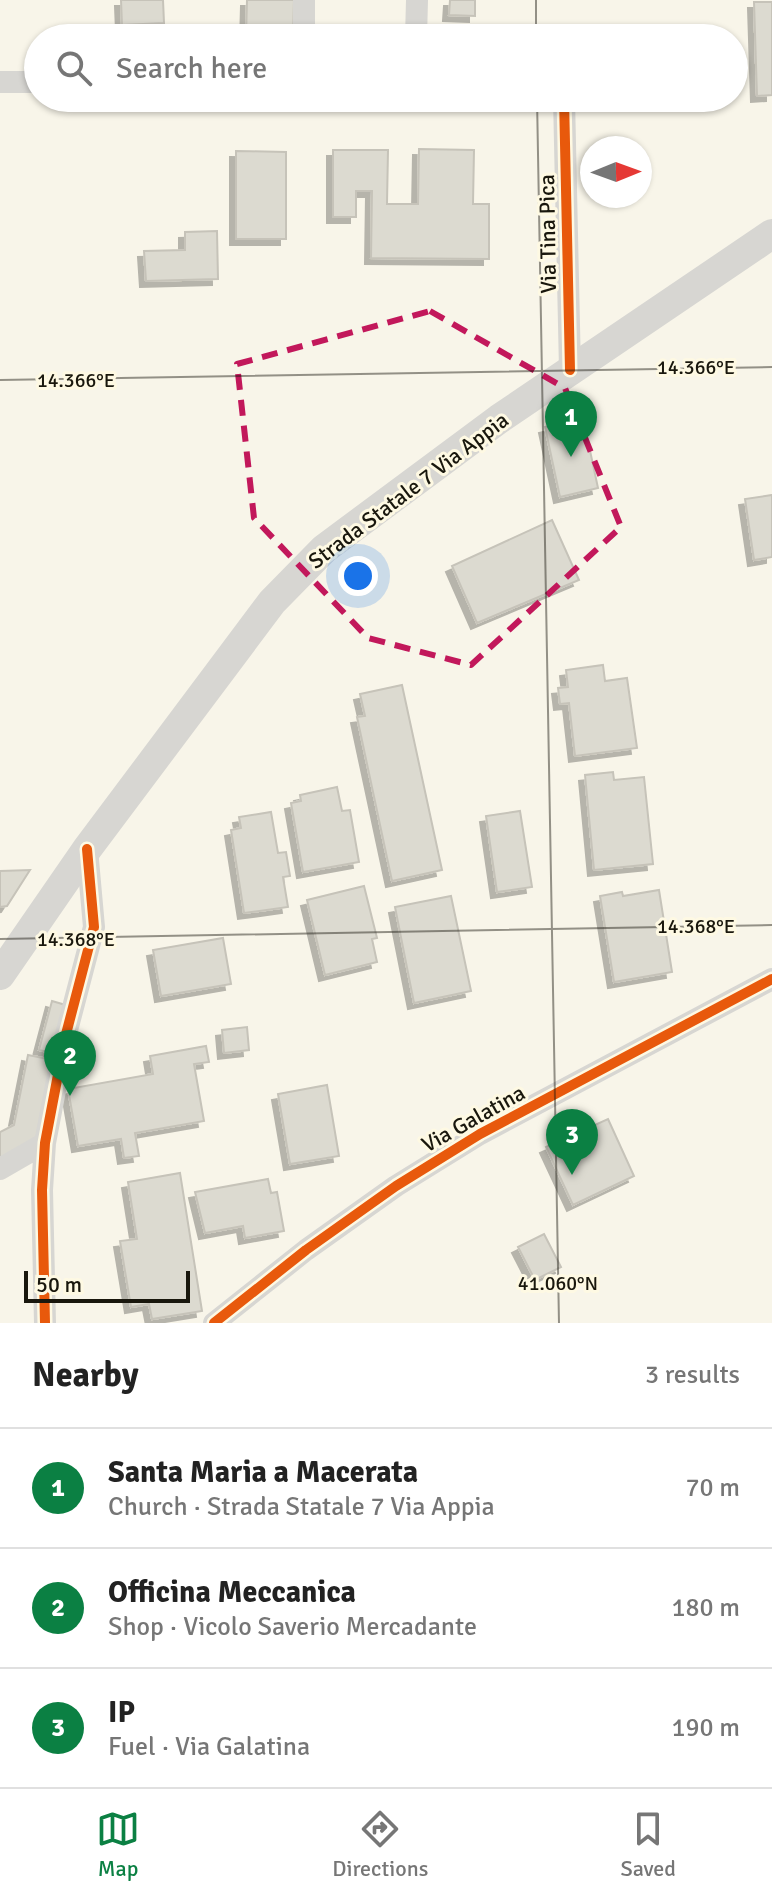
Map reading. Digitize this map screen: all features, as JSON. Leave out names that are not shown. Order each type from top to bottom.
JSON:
[{"type":"main road","name":"Strada Statale 7 Via Appia","points":[[0,975],[87,849],[272,602],[324,549],[499,419],[772,234]]},
{"type":"street","points":[[304,0],[304,24]]},
{"type":"street","points":[[416,24],[417,0]]},
{"type":"street","points":[[0,82],[24,82]]},
{"type":"street","name":"Via Tina Pica","points":[[564,112],[570,370]]},
{"type":"street","points":[[45,1323],[42,1190],[45,1143],[65,1038],[94,927],[87,849]]},
{"type":"street","name":"Via Galatina","points":[[214,1323],[319,1240],[396,1186],[480,1134],[772,979]]},
{"type":"street","points":[[0,1169],[45,1143]]},
{"type":"highlighted area","points":[[430,311],[565,388],[621,527],[471,665],[368,638],[254,518],[237,364]]},
{"type":"building","points":[[121,0],[163,0],[164,23],[122,24]]},
{"type":"building","points":[[247,0],[294,0],[293,24],[246,24]]},
{"type":"building","points":[[450,0],[475,0],[475,16],[449,15]]},
{"type":"building","points":[[754,2],[772,2],[772,95],[757,96]]},
{"type":"building","points":[[419,149],[474,150],[473,204],[489,204],[489,259],[371,258],[372,191],[356,191],[356,217],[333,217],[333,150],[388,150],[387,204],[418,204]]},
{"type":"building","points":[[236,151],[286,152],[286,239],[236,239]]},
{"type":"building","points":[[217,231],[218,279],[146,281],[144,251],[185,250],[185,232]]},
{"type":"building","points":[[583,418],[598,488],[560,497],[545,427]]},
{"type":"building","points":[[772,495],[772,557],[754,560],[745,499]]},
{"type":"building","points":[[552,520],[579,580],[477,623],[452,566]]},
{"type":"building","points":[[603,665],[605,681],[627,678],[637,748],[575,756],[569,703],[560,704],[558,688],[568,687],[566,670]]},
{"type":"building","points":[[402,685],[442,870],[392,881],[357,717],[365,716],[360,694]]},
{"type":"building","points":[[613,772],[614,780],[644,777],[653,864],[594,870],[585,775]]},
{"type":"building","points":[[337,787],[342,811],[350,810],[359,862],[303,872],[291,803],[301,801],[300,795]]},
{"type":"building","points":[[520,811],[532,887],[497,892],[486,816]]},
{"type":"building","points":[[271,812],[278,853],[286,852],[290,876],[283,877],[288,907],[244,913],[231,830],[241,828],[239,817]]},
{"type":"building","points":[[30,870],[7,906],[0,907],[0,871]]},
{"type":"building","points":[[364,886],[377,938],[372,939],[377,962],[325,975],[307,900]]},
{"type":"building","points":[[659,890],[672,972],[614,982],[600,896]]},
{"type":"building","points":[[451,896],[471,991],[414,1003],[395,907]]},
{"type":"building","points":[[223,938],[231,984],[161,996],[153,950]]},
{"type":"building","points":[[52,1001],[69,1006],[56,1054],[39,1050]]},
{"type":"building","points":[[247,1027],[249,1050],[224,1053],[222,1030]]},
{"type":"building","points":[[206,1046],[209,1062],[194,1064],[204,1121],[135,1133],[139,1156],[124,1158],[121,1139],[78,1146],[68,1089],[153,1074],[150,1056]]},
{"type":"building","points":[[28,1055],[58,1061],[41,1139],[0,1161],[0,1132],[14,1125]]},
{"type":"building","points":[[327,1085],[339,1156],[290,1164],[278,1094]]},
{"type":"building","points":[[608,1119],[634,1176],[573,1205],[546,1147]]},
{"type":"building","points":[[180,1173],[202,1311],[152,1319],[149,1304],[131,1307],[120,1241],[137,1239],[128,1182]]},
{"type":"building","points":[[268,1179],[271,1193],[277,1192],[284,1231],[245,1238],[243,1226],[205,1233],[195,1192]]},
{"type":"building","points":[[544,1234],[561,1267],[535,1280],[518,1247]]},
{"type":"cycle path","points":[[564,112],[570,370]]},
{"type":"cycle path","points":[[45,1323],[42,1190],[45,1143],[65,1038],[94,927],[87,849]]},
{"type":"cycle path","points":[[214,1323],[306,1250],[396,1186],[480,1134],[772,979]]},
{"type":"place","name":"Santa Maria a Macerata","points":[[571,457]]},
{"type":"place","name":"Officina Meccanica","points":[[70,1096]]},
{"type":"place","name":"IP","points":[[572,1175]]}]
